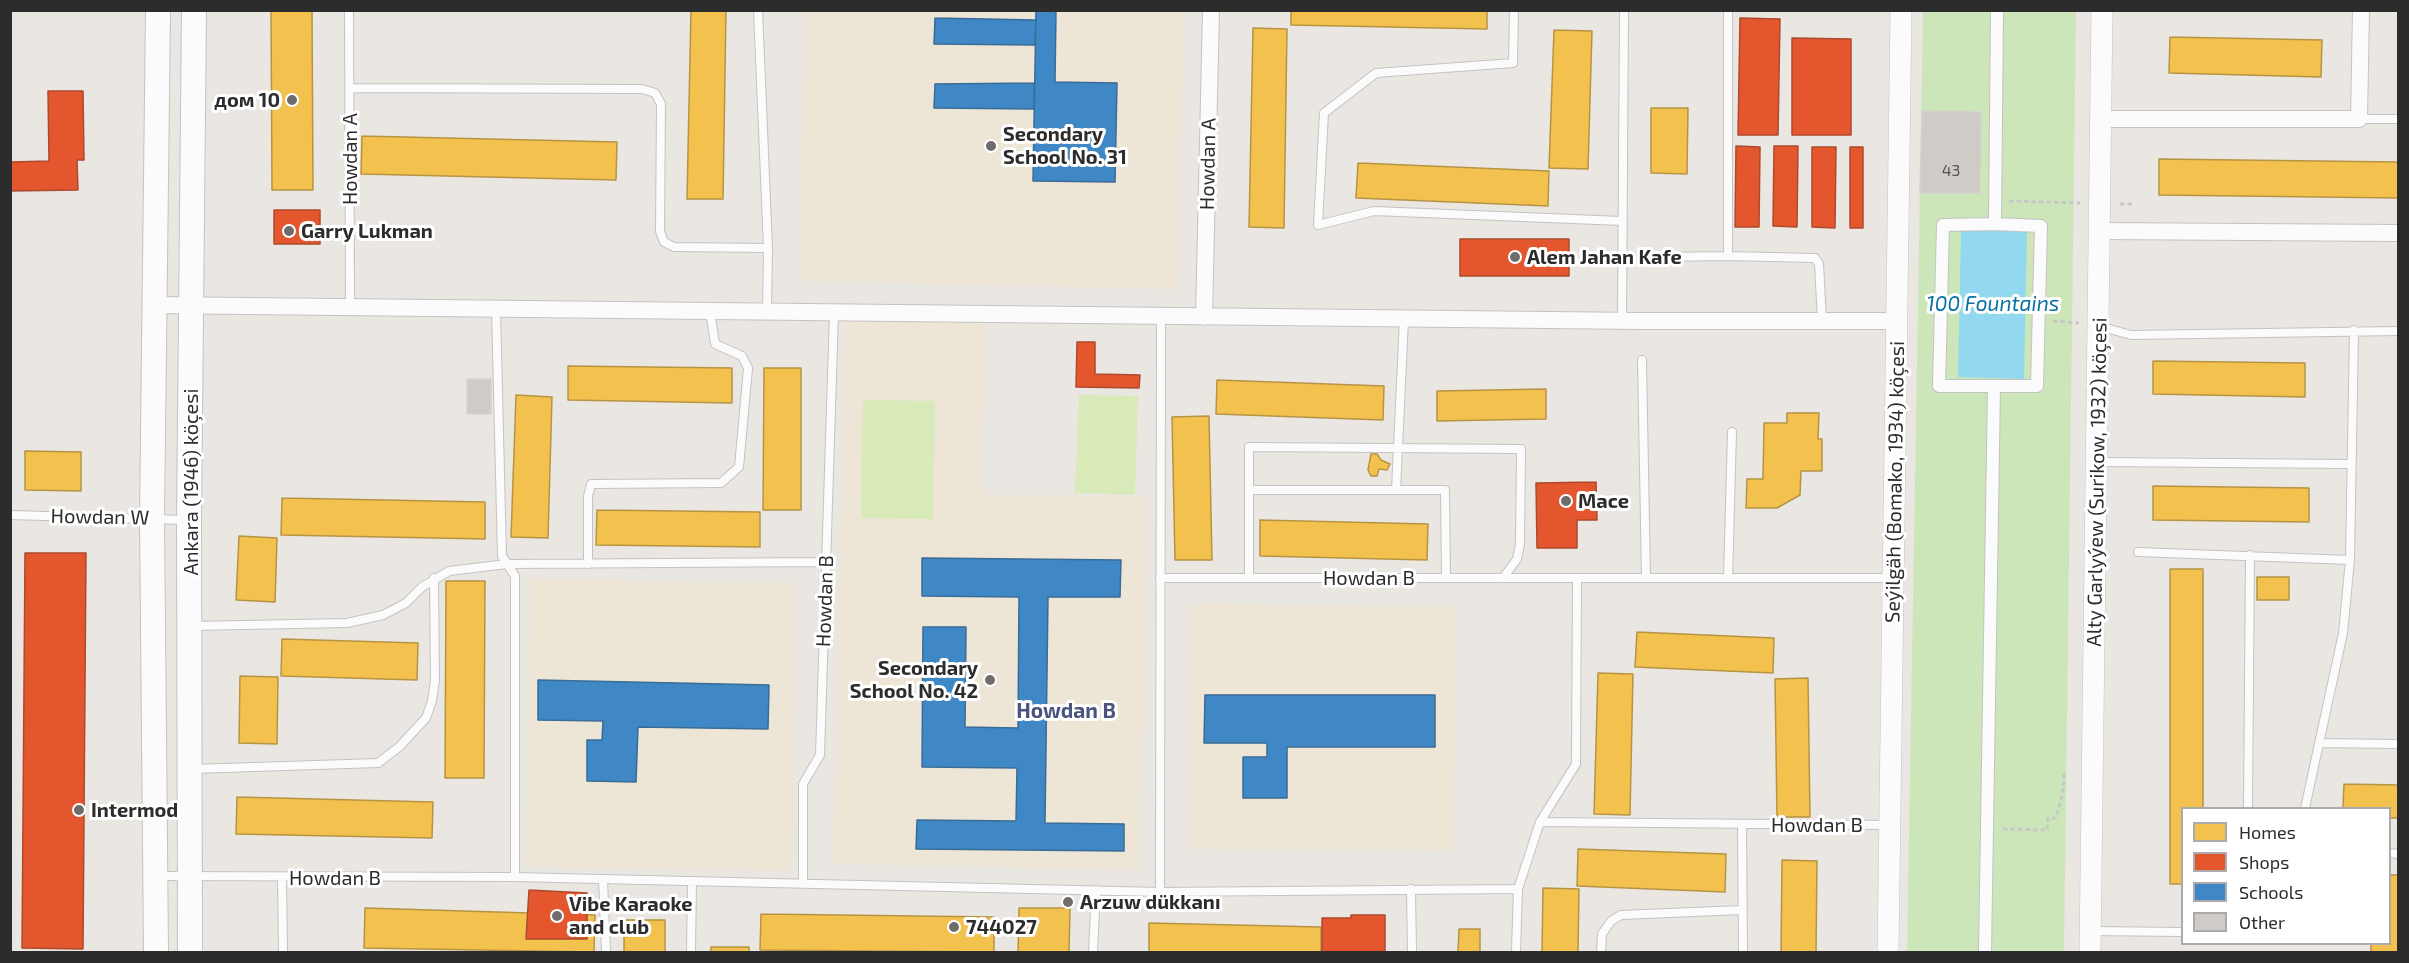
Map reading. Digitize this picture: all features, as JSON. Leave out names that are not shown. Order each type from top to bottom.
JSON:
[{"type":"main road","name":"Ankara (1946) köçesi","points":[[156,952],[152,518],[158,10]]},
{"type":"main road","name":"Ankara (1946) köçesi","points":[[190,952],[192,878],[189,769],[191,626],[189,520],[194,10]]},
{"type":"street","name":"Howdan A","points":[[1204,317],[1211,10]]},
{"type":"street","name":"Seýilgäh (Bomako, 1934) köçesi","points":[[1888,952],[1901,10]]},
{"type":"street","points":[[1995,224],[1997,10]]},
{"type":"street","name":"Alty Garlyýew (Surikow, 1932) köçesi","points":[[2090,952],[2102,10]]},
{"type":"street","points":[[2101,119],[2359,119],[2361,10]]},
{"type":"street","points":[[1944,225],[2040,226],[2039,319],[2037,386],[1939,386],[1944,225]]},
{"type":"street","points":[[2100,231],[2398,233]]},
{"type":"street","points":[[154,305],[1404,319],[1898,321]]},
{"type":"street","points":[[1985,952],[1994,387]]},
{"type":"lane","name":"Howdan A","points":[[349,10],[350,307]]},
{"type":"lane","points":[[758,10],[768,248],[767,312]]},
{"type":"lane","points":[[1515,10],[1513,63],[1376,73],[1324,113],[1318,225],[1374,211],[1622,221]]},
{"type":"lane","points":[[1622,321],[1624,10]]},
{"type":"lane","points":[[1728,10],[1728,256]]},
{"type":"lane","points":[[350,88],[642,89],[655,93],[661,104],[660,231],[664,242],[674,247],[768,248]]},
{"type":"lane","points":[[2359,119],[2398,119]]},
{"type":"lane","points":[[1656,257],[1815,258],[1819,264],[1822,321]]},
{"type":"lane","points":[[496,309],[502,556],[515,576],[515,877]]},
{"type":"lane","points":[[588,564],[588,496],[591,484],[721,483],[740,468],[748,368],[742,356],[715,344],[710,311]]},
{"type":"lane","name":"Howdan B","points":[[803,884],[803,784],[820,755],[834,313]]},
{"type":"lane","points":[[1160,892],[1161,316]]},
{"type":"lane","points":[[1396,490],[1404,319]]},
{"type":"lane","points":[[2098,326],[2131,335],[2398,331]]},
{"type":"lane","points":[[2305,807],[2343,633],[2350,560],[2354,330]]},
{"type":"lane","points":[[1642,360],[1646,578]]},
{"type":"lane","points":[[1728,578],[1732,432]]},
{"type":"lane","points":[[1249,578],[1249,447],[1521,449],[1520,544],[1517,559],[1503,578]]},
{"type":"lane","points":[[2097,462],[2351,464]]},
{"type":"lane","points":[[1249,490],[1444,490],[1446,578]]},
{"type":"lane","name":"Howdan W","points":[[10,515],[189,520]]},
{"type":"lane","points":[[2139,552],[2350,560]]},
{"type":"lane","points":[[2248,807],[2250,555]]},
{"type":"lane","points":[[191,626],[346,623],[383,615],[406,603],[434,578],[449,571],[507,564],[827,562]]},
{"type":"lane","points":[[189,769],[378,763],[399,747],[426,718],[432,701],[435,680],[434,578]]},
{"type":"lane","name":"Howdan B","points":[[1160,578],[1894,578]]},
{"type":"lane","points":[[1516,952],[1518,889],[1540,822],[1576,764],[1578,578]]},
{"type":"lane","points":[[2319,743],[2398,744]]},
{"type":"lane","name":"Howdan B","points":[[1540,822],[1891,825]]},
{"type":"lane","name":"Howdan B","points":[[1742,825],[1743,952]]},
{"type":"lane","name":"Howdan B","points":[[156,876],[192,878],[515,877],[1160,892],[1518,889]]},
{"type":"lane","points":[[282,878],[283,952]]},
{"type":"lane","points":[[603,879],[606,952]]},
{"type":"lane","points":[[691,952],[692,881]]},
{"type":"lane","points":[[1411,889],[1412,952]]},
{"type":"lane","points":[[1093,952],[1096,890]]},
{"type":"lane","points":[[1601,952],[1602,934],[1611,921],[1621,915],[1742,910]]},
{"type":"lane","points":[[2090,931],[2181,932]]},
{"type":"path","points":[[1995,200],[2133,204]]},
{"type":"path","points":[[2039,319],[2098,326]]},
{"type":"path","points":[[1987,829],[2047,830],[2048,818],[2055,818],[2063,793],[2064,773]]},
{"type":"shaded area","name":"Secondary School No. 31","points":[[804,11],[1183,11],[1178,289],[800,281]]},
{"type":"shaded area","name":"Secondary School No. 42","points":[[845,320],[984,323],[982,495],[1148,496],[1140,870],[833,864]]},
{"type":"shaded area","points":[[531,579],[796,583],[792,871],[527,867]]},
{"type":"shaded area","points":[[1189,604],[1455,606],[1453,851],[1187,849]]},
{"type":"green space","points":[[1923,11],[2076,11],[2064,952],[1907,952]]},
{"type":"green space","points":[[1079,395],[1138,396],[1135,495],[1075,493]]},
{"type":"green space","points":[[863,400],[935,401],[933,519],[861,518]]},
{"type":"water","name":"100 Fountains","points":[[1961,230],[2027,231],[2024,379],[1958,377]]},
{"type":"building: Homes","name":"дом 10","points":[[271,10],[312,10],[313,190],[272,190]]},
{"type":"building: Homes","points":[[691,10],[726,10],[723,199],[687,199]]},
{"type":"building: Homes","points":[[1291,10],[1487,10],[1487,29],[1291,25]]},
{"type":"building: Homes","points":[[1253,28],[1287,29],[1284,228],[1249,227]]},
{"type":"building: Homes","points":[[1554,30],[1592,31],[1588,169],[1549,168]]},
{"type":"building: Homes","points":[[2170,37],[2322,40],[2321,77],[2169,73]]},
{"type":"building: Homes","points":[[1651,108],[1688,108],[1687,174],[1651,173]]},
{"type":"building: Homes","points":[[362,136],[617,142],[616,180],[361,174]]},
{"type":"building: Homes","points":[[2159,159],[2398,162],[2398,198],[2159,195]]},
{"type":"building: Homes","points":[[1358,163],[1549,171],[1548,206],[1356,198]]},
{"type":"building: Homes","points":[[2153,361],[2305,363],[2305,397],[2153,394]]},
{"type":"building: Homes","points":[[568,366],[732,368],[732,403],[568,400]]},
{"type":"building: Homes","points":[[764,368],[801,368],[801,510],[763,510]]},
{"type":"building: Homes","points":[[1217,380],[1384,386],[1383,420],[1216,414]]},
{"type":"building: Homes","points":[[1546,389],[1546,419],[1437,421],[1437,391]]},
{"type":"building: Homes","points":[[516,395],[552,397],[548,538],[511,537]]},
{"type":"building: Homes","points":[[1787,413],[1819,413],[1818,439],[1822,439],[1822,471],[1801,471],[1800,495],[1777,508],[1746,508],[1747,479],[1763,479],[1764,423],[1787,423]]},
{"type":"building: Homes","points":[[1209,416],[1212,560],[1175,560],[1172,417]]},
{"type":"building: Homes","points":[[25,451],[81,452],[81,491],[25,490]]},
{"type":"building: Homes","points":[[1371,454],[1377,454],[1381,460],[1390,464],[1387,470],[1379,469],[1377,476],[1371,476],[1368,470]]},
{"type":"building: Homes","points":[[2153,486],[2309,488],[2309,522],[2153,520]]},
{"type":"building: Homes","points":[[282,498],[485,502],[485,539],[281,535]]},
{"type":"building: Homes","points":[[597,510],[760,512],[760,547],[596,545]]},
{"type":"building: Homes","points":[[1260,520],[1428,524],[1427,560],[1260,556]]},
{"type":"building: Homes","points":[[239,536],[277,538],[275,602],[236,600]]},
{"type":"building: Homes","points":[[2170,569],[2203,569],[2203,807],[2181,807],[2181,884],[2170,884]]},
{"type":"building: Homes","points":[[2257,577],[2289,577],[2289,600],[2257,600]]},
{"type":"building: Homes","points":[[446,581],[485,581],[484,778],[445,778]]},
{"type":"building: Homes","points":[[1637,632],[1774,638],[1773,673],[1635,667]]},
{"type":"building: Homes","points":[[282,639],[418,643],[417,680],[281,676]]},
{"type":"building: Homes","points":[[1598,673],[1633,674],[1630,815],[1594,814]]},
{"type":"building: Homes","points":[[240,676],[278,677],[277,744],[239,743]]},
{"type":"building: Homes","points":[[1808,678],[1810,817],[1777,817],[1775,679]]},
{"type":"building: Homes","points":[[2344,784],[2398,785],[2398,818],[2391,818],[2391,807],[2343,807]]},
{"type":"building: Homes","points":[[237,797],[433,802],[432,838],[236,834]]},
{"type":"building: Homes","points":[[1578,849],[1726,854],[1725,892],[1577,886]]},
{"type":"building: Homes","points":[[1782,860],[1817,861],[1816,952],[1781,952]]},
{"type":"building: Homes","points":[[2391,875],[2398,875],[2398,952],[2371,952],[2371,945],[2391,945]]},
{"type":"building: Homes","points":[[1543,888],[1579,889],[1578,952],[1542,952]]},
{"type":"building: Homes","points":[[365,908],[595,915],[594,952],[364,948]]},
{"type":"building: Homes","points":[[1019,908],[1070,908],[1069,952],[1018,952]]},
{"type":"building: Homes","points":[[761,914],[994,917],[994,952],[760,950]]},
{"type":"building: Homes","points":[[624,920],[665,920],[665,952],[624,952]]},
{"type":"building: Homes","points":[[1149,923],[1321,927],[1321,952],[1149,952]]},
{"type":"building: Homes","points":[[1459,929],[1480,929],[1480,952],[1458,952]]},
{"type":"building: Homes","points":[[711,947],[749,947],[749,952],[711,952]]},
{"type":"building: Shops","points":[[1740,18],[1780,19],[1778,135],[1738,135]]},
{"type":"building: Shops","points":[[1792,38],[1851,39],[1851,135],[1792,135]]},
{"type":"building: Shops","points":[[48,91],[83,91],[84,160],[77,160],[78,190],[10,191],[10,162],[49,161]]},
{"type":"building: Shops","points":[[1736,146],[1760,147],[1759,227],[1735,227]]},
{"type":"building: Shops","points":[[1774,146],[1798,146],[1797,227],[1773,226]]},
{"type":"building: Shops","points":[[1812,147],[1836,147],[1835,228],[1812,227]]},
{"type":"building: Shops","points":[[1850,147],[1863,147],[1863,228],[1850,228]]},
{"type":"building: Shops","points":[[274,210],[320,210],[320,244],[274,244]]},
{"type":"building: Shops","name":"Alem Jahan Kafe","points":[[1460,239],[1569,239],[1569,276],[1460,276]]},
{"type":"building: Shops","points":[[1077,342],[1095,342],[1095,374],[1140,375],[1139,388],[1076,387]]},
{"type":"building: Shops","name":"Mace","points":[[1596,482],[1597,520],[1577,520],[1577,548],[1537,548],[1536,483]]},
{"type":"building: Shops","points":[[25,553],[86,553],[83,949],[22,948]]},
{"type":"building: Shops","name":"Vibe Karaoke and club","points":[[529,890],[587,893],[587,939],[526,939]]},
{"type":"building: Shops","points":[[1351,915],[1385,915],[1385,952],[1322,952],[1322,918],[1351,918]]},
{"type":"building: Schools","points":[[1036,10],[1056,10],[1055,82],[1117,83],[1115,182],[1033,181]]},
{"type":"building: Schools","points":[[935,18],[1036,20],[1035,45],[934,44]]},
{"type":"building: Schools","points":[[1034,83],[1034,109],[934,108],[935,84]]},
{"type":"building: Schools","points":[[922,558],[1121,560],[1120,597],[1048,597],[1045,823],[1124,824],[1124,851],[916,849],[917,820],[1016,821],[1017,768],[922,767],[923,627],[966,627],[965,727],[1018,728],[1019,597],[922,596]]},
{"type":"building: Schools","points":[[538,680],[769,685],[768,729],[638,727],[636,782],[587,781],[587,740],[602,740],[603,721],[538,720]]},
{"type":"building: Schools","points":[[1205,695],[1435,695],[1435,747],[1287,747],[1287,798],[1243,798],[1243,757],[1267,757],[1267,743],[1204,743]]},
{"type":"building: Other","points":[[1922,111],[1981,112],[1980,193],[1920,193]]},
{"type":"building: Other","points":[[467,379],[491,379],[491,414],[467,414]]},
{"type":"place","name":"дом 10","points":[[292,100]]},
{"type":"place","name":"Secondary School No. 31","points":[[991,146]]},
{"type":"place","name":"Garry Lukman","points":[[289,231]]},
{"type":"place","name":"Alem Jahan Kafe","points":[[1515,257]]},
{"type":"place","name":"Mace","points":[[1566,501]]},
{"type":"place","name":"Secondary School No. 42","points":[[990,680]]},
{"type":"place","name":"Intermod","points":[[79,810]]},
{"type":"place","name":"Arzuw dükkanı","points":[[1068,902]]},
{"type":"place","name":"Vibe Karaoke and club","points":[[557,916]]},
{"type":"place","name":"744027","points":[[954,927]]},
{"type":"district","name":"Howdan B","points":[[1066,711]]}]
